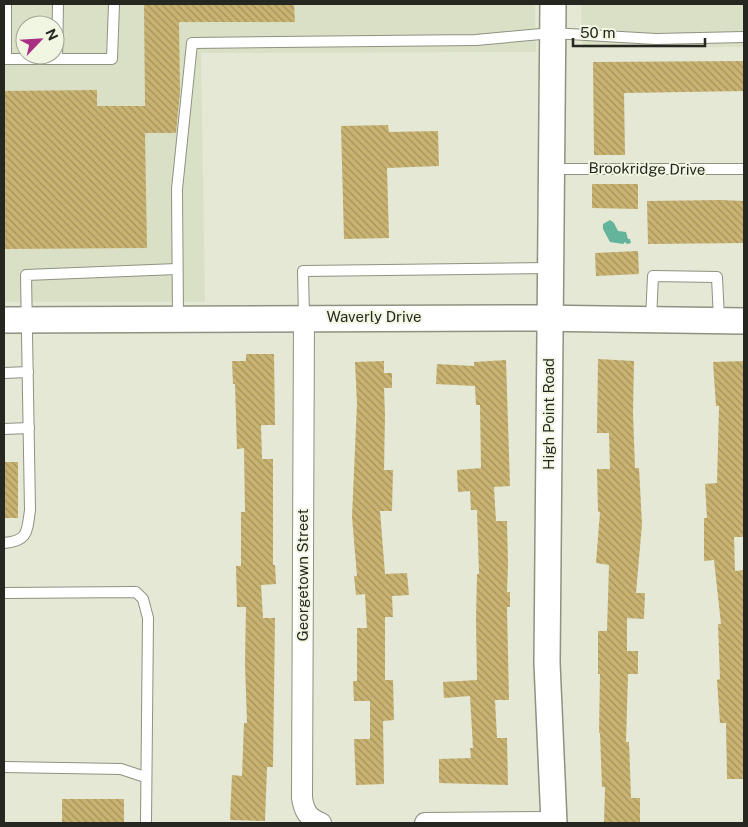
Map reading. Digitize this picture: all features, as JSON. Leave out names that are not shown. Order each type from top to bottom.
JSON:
[{"type":"street","name":"High Point Road","points":[[553,4],[547,663],[554,823]]},
{"type":"street","name":"Georgetown Street","points":[[304,318],[302,798],[304,810],[311,820],[321,823]]},
{"type":"street","name":"Waverly Drive","points":[[16,320],[549,318],[744,321]]},
{"type":"street","points":[[425,823],[554,823]]},
{"type":"lane","points":[[5,59],[6,4]]},
{"type":"lane","points":[[65,59],[112,59],[114,4]]},
{"type":"lane","points":[[178,318],[177,189],[192,43],[476,40],[552,33],[656,39],[744,37]]},
{"type":"lane","name":"Brookridge Drive","points":[[550,169],[744,169]]},
{"type":"lane","points":[[304,318],[304,271],[550,268]]},
{"type":"lane","points":[[4,543],[18,542],[24,536],[30,510],[28,372],[16,320],[26,275],[178,269]]},
{"type":"lane","points":[[651,320],[654,276],[717,278],[719,320]]},
{"type":"lane","points":[[4,373],[28,372]]},
{"type":"lane","points":[[4,428],[29,428]]},
{"type":"lane","points":[[4,593],[136,592],[143,599],[148,618],[146,823]]},
{"type":"lane","points":[[4,767],[121,769],[146,777]]},
{"type":"shaded area","points":[[4,4],[535,4],[536,52],[201,53],[205,302],[4,302]]},
{"type":"shaded area","points":[[581,4],[744,4],[744,47],[582,48]]},
{"type":"water","points":[[610,220],[618,231],[626,232],[631,243],[610,242],[603,229],[603,224]]},
{"type":"building","points":[[144,4],[294,4],[295,22],[179,22],[180,92],[176,133],[145,133],[147,248],[4,249],[4,91],[97,90],[97,106],[145,106]]},
{"type":"building","points":[[744,61],[744,91],[624,93],[625,155],[594,155],[593,62]]},
{"type":"building","points":[[388,125],[389,132],[438,131],[439,166],[387,168],[389,238],[344,239],[341,126]]},
{"type":"building","points":[[592,184],[638,184],[638,209],[592,208]]},
{"type":"building","points":[[647,201],[744,201],[744,243],[648,244]]},
{"type":"building","points":[[638,251],[639,274],[596,276],[595,253]]},
{"type":"building","points":[[246,354],[274,354],[275,425],[261,425],[262,459],[273,459],[273,565],[275,565],[276,584],[261,585],[263,618],[275,618],[273,767],[267,767],[265,821],[230,820],[232,775],[242,776],[244,723],[247,723],[246,607],[237,607],[236,566],[241,566],[241,512],[245,512],[244,448],[237,449],[235,384],[233,384],[232,361],[246,361]]},
{"type":"building","points":[[598,359],[634,361],[635,468],[639,468],[642,524],[636,593],[645,593],[644,619],[627,618],[627,651],[638,651],[638,674],[628,674],[626,742],[629,742],[631,798],[640,798],[640,823],[604,823],[605,787],[602,787],[599,733],[600,674],[598,674],[598,631],[607,631],[609,565],[596,563],[600,512],[598,512],[597,469],[610,469],[609,433],[597,433]]},
{"type":"building","points":[[506,360],[510,486],[494,487],[496,521],[507,521],[507,592],[510,592],[510,607],[507,607],[509,700],[495,700],[497,738],[507,738],[508,785],[439,783],[439,759],[471,758],[470,748],[473,748],[470,696],[444,698],[443,682],[477,680],[476,619],[477,574],[479,574],[477,510],[471,510],[470,491],[458,492],[457,470],[481,468],[480,405],[476,405],[475,386],[436,384],[437,364],[474,366],[474,362]]},
{"type":"building","points":[[384,361],[384,373],[392,373],[392,388],[384,388],[384,470],[393,470],[392,511],[380,511],[385,574],[407,573],[409,595],[392,596],[393,617],[385,617],[385,680],[393,680],[394,720],[383,721],[384,784],[356,785],[354,739],[370,739],[370,701],[354,701],[353,681],[357,681],[357,628],[367,628],[365,594],[356,595],[354,576],[357,576],[352,517],[357,404],[355,362]]},
{"type":"building","points":[[744,361],[744,537],[734,537],[735,571],[744,570],[744,779],[727,779],[726,723],[720,723],[717,680],[720,679],[718,624],[721,624],[714,560],[704,561],[704,518],[707,518],[705,484],[717,483],[719,406],[716,406],[713,362]]},
{"type":"building","points":[[4,462],[18,462],[18,518],[4,518]]},
{"type":"building","points":[[62,799],[124,799],[124,823],[62,823]]}]
